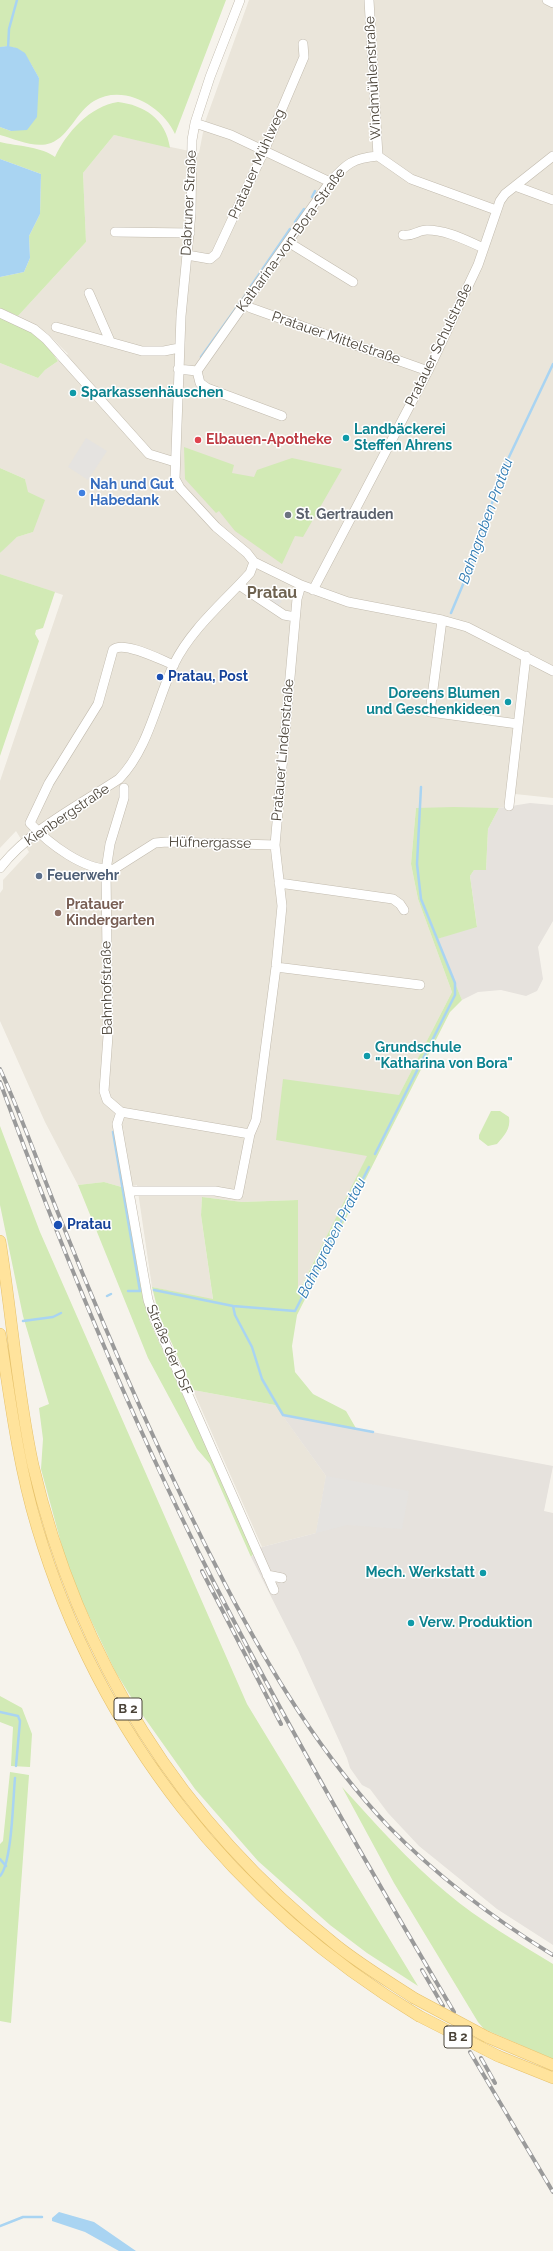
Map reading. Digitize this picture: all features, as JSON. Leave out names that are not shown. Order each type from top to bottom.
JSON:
[{"type":"main road","name":"B 2","points":[[0,1241],[24,1414],[41,1497],[58,1554],[82,1618],[121,1697],[170,1773],[196,1808],[264,1883],[337,1946],[414,1998],[487,2037],[553,2065]]},
{"type":"main road","name":"B 2","points":[[0,1334],[17,1439],[37,1526],[55,1581],[81,1644],[125,1727],[162,1783],[190,1819],[257,1894],[328,1955],[419,2016],[498,2056],[553,2078]]},
{"type":"street","name":"Dabruner Straße","points":[[240,0],[210,77],[195,122],[191,154],[190,233],[179,348],[174,462],[175,479],[180,488],[216,527],[251,556],[254,562]]},
{"type":"street","name":"Windmühlenstraße","points":[[368,0],[378,156]]},
{"type":"street","points":[[548,0],[553,3]]},
{"type":"street","name":"Pratauer Mühlweg","points":[[187,255],[210,259],[216,254],[264,151],[304,57],[303,44]]},
{"type":"street","points":[[195,122],[231,135],[330,182]]},
{"type":"street","points":[[378,156],[411,178],[496,210]]},
{"type":"street","name":"Katharina-von-Bora-Straße","points":[[197,371],[330,182],[343,167],[360,158],[378,156]]},
{"type":"street","name":"Pratauer Schulstraße","points":[[313,590],[428,371],[484,248],[496,210],[505,194],[553,156]]},
{"type":"street","points":[[514,186],[553,200]]},
{"type":"street","points":[[403,235],[408,236],[426,230],[455,236],[484,248]]},
{"type":"street","points":[[115,232],[190,233]]},
{"type":"street","points":[[288,242],[353,282]]},
{"type":"street","points":[[89,293],[110,341]]},
{"type":"street","name":"Pratauer Mittelstraße","points":[[244,304],[251,308],[428,371]]},
{"type":"street","points":[[0,313],[28,326],[46,339],[149,454],[174,462]]},
{"type":"street","points":[[56,327],[150,352],[179,348]]},
{"type":"street","points":[[178,369],[197,371],[200,383],[207,388],[282,416]]},
{"type":"street","points":[[106,870],[94,867],[55,848],[38,833],[30,823],[32,816],[49,783],[98,704],[113,650],[120,646],[129,647],[174,665],[183,648],[250,573],[254,562],[301,585],[348,602],[442,620],[466,627],[526,656],[553,671]]},
{"type":"street","points":[[239,585],[284,614],[295,617]]},
{"type":"street","name":"Pratauer Lindenstraße","points":[[130,1191],[215,1192],[238,1195],[250,1134],[256,1120],[276,967],[282,906],[274,845],[295,617],[298,592],[301,585]]},
{"type":"street","points":[[442,620],[430,712],[518,724]]},
{"type":"street","points":[[509,806],[526,656]]},
{"type":"street","name":"Kienbergstraße","points":[[0,868],[24,844],[119,779],[133,763],[174,665]]},
{"type":"street","name":"Bahnhofstraße","points":[[120,1112],[107,1100],[104,1091],[108,1036],[106,870],[110,844],[124,798],[124,788]]},
{"type":"street","name":"Hüfnergasse","points":[[106,870],[114,869],[155,843],[167,842],[274,845]]},
{"type":"street","points":[[279,882],[393,899],[400,904],[404,910]]},
{"type":"street","points":[[276,967],[420,985]]},
{"type":"street","points":[[120,1112],[250,1134]]},
{"type":"street","name":"Straße der DSF","points":[[120,1112],[117,1124],[130,1191],[144,1280],[155,1320],[274,1590]]},
{"type":"street","points":[[267,1575],[282,1578]]},
{"type":"shaded area","points":[[249,0],[553,0],[553,798],[515,794],[509,806],[499,808],[416,808],[411,864],[418,899],[452,992],[297,1294],[298,1200],[242,1202],[202,1197],[201,1215],[213,1300],[152,1287],[137,1185],[125,1188],[104,1182],[78,1185],[45,1122],[0,1021],[0,893],[3,889],[3,880],[29,852],[16,831],[0,848],[0,781],[63,595],[0,574],[0,553],[3,549],[17,537],[33,532],[25,479],[0,468],[0,363],[38,378],[45,370],[68,354],[47,333],[18,316],[86,242],[83,173],[114,135],[199,153],[205,122]]},
{"type":"shaded area","points":[[86,438],[107,451],[88,480],[68,467]]},
{"type":"shaded area","points":[[262,591],[282,601],[278,606],[259,595]]},
{"type":"shaded area","points":[[530,803],[553,805],[553,921],[538,947],[543,979],[537,991],[526,996],[501,990],[478,992],[462,1000],[436,939],[477,926],[470,876],[474,870],[486,870],[488,829],[499,808]]},
{"type":"shaded area","points":[[193,1390],[275,1405],[326,1476],[316,1533],[262,1547]]},
{"type":"shaded area","points":[[282,1415],[553,1466],[544,1511],[553,1513],[553,1945],[497,1909],[419,1846],[388,1813],[370,1789],[362,1785],[350,1768],[347,1758],[298,1650],[251,1557],[262,1547],[316,1533],[326,1476]]},
{"type":"shaded area","points":[[326,1476],[409,1491],[402,1529],[347,1525],[316,1533]]},
{"type":"green space","points":[[0,0],[226,0],[175,134],[162,115],[152,107],[130,96],[118,95],[106,96],[94,101],[88,105],[57,140],[45,145],[38,145],[25,143],[0,135],[0,127],[11,131],[39,78],[28,60],[20,51],[8,46],[0,47]]},
{"type":"green space","points":[[118,102],[137,106],[145,110],[159,121],[168,138],[170,148],[114,135],[83,173],[86,242],[18,316],[0,308],[0,277],[24,272],[30,258],[29,236],[40,214],[41,174],[0,159],[0,142],[37,149],[55,157],[72,130],[80,122],[98,109]]},
{"type":"green space","points":[[0,316],[33,333],[45,344],[58,361],[45,370],[38,378],[0,363]]},
{"type":"green space","points":[[184,447],[234,465],[232,473],[254,477],[257,470],[292,458],[342,469],[303,537],[295,536],[282,564],[235,531],[219,511],[216,513],[185,479]]},
{"type":"green space","points":[[0,468],[25,479],[28,492],[45,500],[33,532],[17,537],[0,553]]},
{"type":"green space","points":[[0,574],[55,592],[43,628],[36,630],[35,634],[39,641],[0,756]]},
{"type":"green space","points":[[416,808],[499,808],[488,829],[486,870],[474,870],[470,876],[477,927],[437,939],[462,1000],[450,1012],[297,1315],[292,1346],[295,1372],[313,1394],[346,1411],[357,1430],[282,1415],[275,1405],[193,1390],[159,1315],[152,1287],[213,1299],[201,1215],[202,1197],[242,1202],[298,1200],[298,1293],[367,1156],[276,1140],[283,1079],[399,1095],[452,992],[418,899],[411,864]]},
{"type":"green space","points":[[491,1111],[500,1111],[509,1117],[509,1125],[506,1132],[497,1144],[488,1146],[479,1139],[479,1135]]},
{"type":"green space","points":[[0,1126],[40,1232],[247,1704],[418,1986],[367,1953],[330,1925],[258,1861],[195,1789],[139,1710],[115,1671],[81,1599],[64,1554],[41,1469],[43,1439],[39,1408],[49,1404],[23,1316],[0,1205]]},
{"type":"green space","points":[[104,1182],[125,1188],[144,1299],[150,1322],[254,1553],[251,1557],[210,1464],[197,1449],[148,1358],[78,1185]]},
{"type":"green space","points":[[0,1696],[22,1708],[32,1734],[30,1767],[11,1766],[13,1727],[0,1722]]},
{"type":"green space","points":[[10,1772],[29,1775],[11,2023],[0,2021],[0,1844],[3,1841]]},
{"type":"green space","points":[[342,1787],[405,1855],[447,1893],[485,1922],[553,1964],[553,2059],[484,2029],[478,2022],[394,1883]]},
{"type":"water","points":[[8,46],[17,48],[25,53],[39,78],[37,117],[27,130],[11,131],[0,127],[0,47]]},
{"type":"water","points":[[0,159],[41,174],[40,214],[29,236],[30,258],[24,272],[0,277]]},
{"type":"water","points":[[59,2212],[94,2222],[136,2251],[119,2251],[85,2232],[52,2221],[52,2218]]},
{"type":"waterway","points":[[8,49],[9,29],[17,0]]},
{"type":"waterway","points":[[312,197],[315,191]]},
{"type":"waterway","points":[[295,222],[304,209]]},
{"type":"waterway","points":[[249,289],[290,229]]},
{"type":"waterway","points":[[201,357],[247,293]]},
{"type":"waterway","name":"Bahngraben Pratau","points":[[451,613],[480,544],[500,476],[553,364]]},
{"type":"waterway","name":"Bahngraben Pratau","points":[[375,1154],[455,995],[455,983],[421,899],[417,864],[421,787]]},
{"type":"waterway","points":[[113,1132],[140,1291],[128,1291]]},
{"type":"waterway","name":"Bahngraben Pratau","points":[[154,1290],[233,1306],[295,1311],[369,1167]]},
{"type":"waterway","name":"Bahngraben Pratau","points":[[107,1296],[111,1294]]},
{"type":"waterway","points":[[233,1306],[235,1315],[252,1347],[262,1379],[283,1415],[373,1432]]},
{"type":"waterway","name":"Bahngraben Pratau","points":[[23,1321],[53,1317],[61,1313]]},
{"type":"waterway","name":"Bahngraben Pratau","points":[[0,1712],[18,1716],[20,1721],[16,1766]]},
{"type":"waterway","name":"Bahngraben Pratau","points":[[0,1876],[4,1869],[9,1845],[13,1815],[15,1778]]},
{"type":"waterway","name":"Bahngraben Pratau","points":[[0,1859],[6,1866]]},
{"type":"waterway","name":"Bahngraben Pratau","points":[[0,2226],[23,2217],[42,2217]]},
{"type":"railway","points":[[0,1069],[54,1204],[139,1405],[202,1540],[260,1649],[298,1711],[341,1771],[389,1827],[427,1863],[467,1896],[509,1927],[553,1955]]},
{"type":"railway","points":[[0,1082],[45,1202],[94,1322],[145,1440],[201,1557],[323,1786],[454,2012]]},
{"type":"railway","points":[[202,1571],[281,1724]]},
{"type":"railway","points":[[422,1970],[443,2006]]},
{"type":"railway","points":[[470,2052],[553,2192]]},
{"type":"railway","points":[[481,2058],[495,2083]]},
{"type":"place","name":"Sparkassenhäuschen","points":[[73,393]]},
{"type":"place","name":"Landbäckerei Steffen Ahrens","points":[[346,438]]},
{"type":"place","name":"Elbauen-Apotheke","points":[[198,440]]},
{"type":"place","name":"Nah und Gut Habedank","points":[[82,493]]},
{"type":"place","name":"St. Gertrauden","points":[[288,515]]},
{"type":"place","name":"Pratau, Post","points":[[160,677]]},
{"type":"place","name":"Doreens Blumen und Geschenkideen","points":[[508,702]]},
{"type":"place","name":"Feuerwehr","points":[[39,876]]},
{"type":"place","name":"Pratauer Kindergarten","points":[[58,913]]},
{"type":"place","name":"Grundschule \"Katharina von Bora\"","points":[[367,1056]]},
{"type":"place","name":"Pratau","points":[[58,1225]]},
{"type":"place","name":"Mech. Werkstatt","points":[[483,1573]]},
{"type":"place","name":"Verw. Produktion","points":[[411,1623]]},
{"type":"district","name":"Pratau","points":[[272,593]]}]
